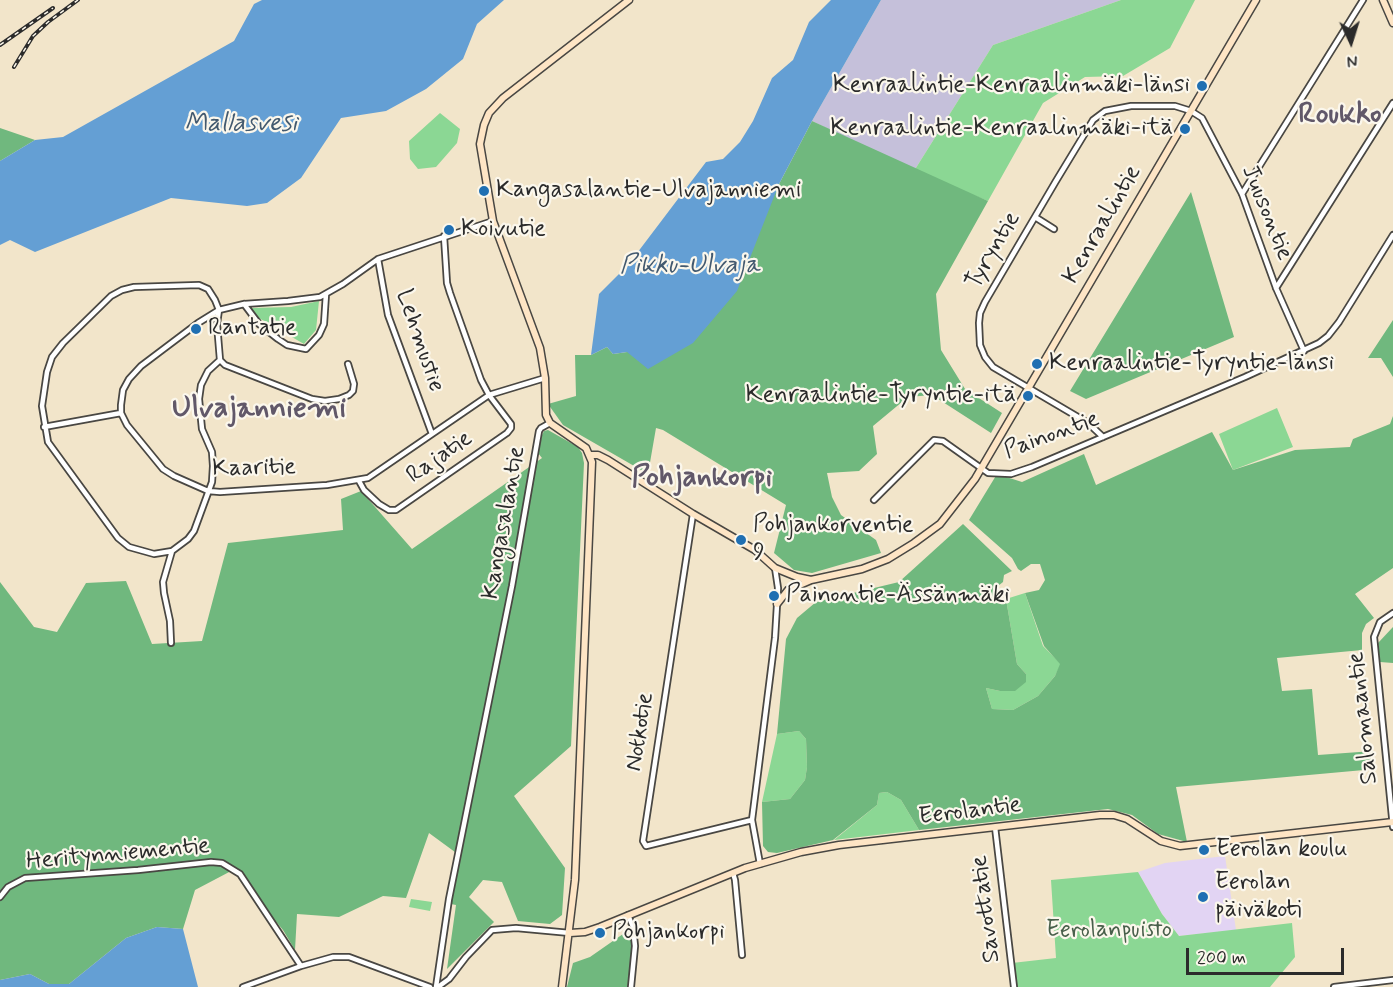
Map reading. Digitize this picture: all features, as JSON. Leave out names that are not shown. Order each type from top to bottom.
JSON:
[{"type":"street","name":"Kangasalantie","points":[[437,987],[449,899],[504,630],[539,431],[550,423],[546,415],[545,378],[540,348],[493,221],[480,144],[489,113],[503,98],[628,0]]},
{"type":"street","name":"Kenraalintie","points":[[981,469],[1256,0]]},
{"type":"street","points":[[1242,194],[1363,0]]},
{"type":"street","points":[[1383,0],[1393,23]]},
{"type":"street","points":[[1276,288],[1393,103]]},
{"type":"street","name":"Tyryntie","points":[[1103,437],[1088,423],[993,367],[985,357],[981,345],[980,314],[1092,120],[1105,111],[1117,107],[1175,106],[1191,111]]},
{"type":"street","name":"Juusontie","points":[[1191,111],[1202,118],[1242,194],[1276,288],[1304,351]]},
{"type":"street","points":[[1035,217],[1054,229]]},
{"type":"street","points":[[44,427],[122,413],[123,390],[141,366],[219,310],[244,304],[314,299],[327,294],[378,259],[493,221]]},
{"type":"street","name":"Painontie","points":[[775,568],[811,580],[862,569],[888,559],[940,524],[981,469],[997,474],[1011,474],[1032,467],[1304,351],[1328,336],[1393,235]]},
{"type":"street","points":[[444,237],[447,283],[481,380],[489,395]]},
{"type":"street","name":"Lehmustie","points":[[378,259],[388,315],[432,434]]},
{"type":"street","points":[[220,360],[208,371],[201,385],[199,399],[202,429],[212,452],[212,482],[194,531],[189,539],[172,551],[154,554],[129,547],[118,538],[48,442],[42,405],[47,372],[52,357],[63,343],[111,296],[134,287],[199,285],[208,289],[219,310],[217,324],[220,360],[225,365],[312,399],[325,401],[339,399],[353,392],[354,384],[348,364]]},
{"type":"street","points":[[244,304],[259,324],[287,345],[306,349],[319,335],[324,324],[327,294]]},
{"type":"street","name":"Kaaritie","points":[[122,413],[126,425],[163,469],[208,490],[220,492],[327,485],[360,481],[375,474],[489,395],[545,378]]},
{"type":"street","name":"Rajatie","points":[[360,481],[364,490],[389,510],[396,510],[406,504],[507,433],[511,424],[489,395]]},
{"type":"street","points":[[550,423],[586,448],[590,455],[591,472],[575,880],[562,987]]},
{"type":"street","points":[[874,500],[934,440],[942,441],[981,469]]},
{"type":"street","points":[[590,455],[598,455],[608,460],[755,550],[775,568],[778,588],[775,638],[752,820],[760,864]]},
{"type":"street","name":"Notkotie","points":[[693,514],[643,841],[646,846],[752,820]]},
{"type":"street","points":[[171,643],[164,582],[172,551]]},
{"type":"street","points":[[777,604],[788,590],[811,580]]},
{"type":"street","name":"Salomaantie","points":[[1393,614],[1380,622],[1374,637],[1393,827]]},
{"type":"street","name":"Eerolantie","points":[[628,915],[733,873],[801,852],[836,845],[1114,815],[1127,819],[1161,841],[1180,846],[1393,822]]},
{"type":"street","name":"Savottatie","points":[[995,827],[1014,987]]},
{"type":"street","name":"Heritynniementie","points":[[0,897],[8,887],[26,878],[222,863],[240,874],[302,966]]},
{"type":"street","points":[[733,873],[742,955]]},
{"type":"street","points":[[437,987],[449,979],[492,930],[516,928],[570,933],[592,929],[628,915],[633,927],[635,946],[631,987]]},
{"type":"street","points":[[243,987],[333,957],[349,957],[430,987]]},
{"type":"street","points":[[1334,987],[1393,980]]},
{"type":"shaded area","points":[[881,0],[1121,0],[993,45],[914,171],[812,121]]},
{"type":"shaded area","points":[[1225,856],[1236,930],[1179,936],[1162,914],[1138,872],[1165,863]]},
{"type":"green space","points":[[1121,0],[1195,0],[1170,48],[1123,76],[1085,77],[1043,103],[988,201],[914,171],[993,45]]},
{"type":"green space","points":[[440,113],[460,129],[457,143],[436,167],[418,169],[410,159],[409,141]]},
{"type":"green space","points":[[812,121],[988,201],[936,294],[941,350],[965,389],[1002,413],[991,433],[932,395],[908,397],[873,426],[877,454],[859,471],[827,473],[832,497],[841,515],[876,540],[881,553],[812,573],[794,570],[774,553],[786,505],[663,430],[656,428],[648,474],[563,425],[548,404],[576,396],[575,355],[591,355],[607,347],[613,354],[627,352],[779,184]]},
{"type":"green space","points":[[0,128],[35,140],[0,161]]},
{"type":"green space","points":[[1191,192],[1234,337],[1086,399],[1070,391]]},
{"type":"green space","points":[[319,301],[316,330],[304,344],[257,317],[250,308],[291,307]]},
{"type":"green space","points":[[1393,320],[1393,377],[1381,358],[1368,358]]},
{"type":"green space","points":[[1277,408],[1293,447],[1233,470],[1219,434]]},
{"type":"green space","points":[[1393,416],[1393,568],[1355,594],[1374,618],[1366,624],[1362,633],[1362,650],[1277,658],[1282,691],[1312,689],[1318,755],[1373,751],[1375,769],[1176,787],[1187,842],[1158,834],[1132,815],[1108,809],[919,830],[901,800],[887,792],[879,793],[877,805],[833,840],[777,853],[768,852],[763,846],[762,802],[790,799],[805,780],[806,739],[799,731],[777,734],[786,639],[797,618],[816,602],[899,582],[963,524],[1012,571],[1004,575],[1003,582],[993,590],[998,602],[1006,599],[1017,664],[1026,674],[1026,682],[1015,691],[986,688],[992,709],[1013,710],[1038,696],[1055,676],[1060,664],[1044,646],[1025,593],[1039,590],[1045,580],[1040,564],[1031,564],[1021,571],[1012,558],[969,520],[997,474],[1022,482],[1084,454],[1096,485],[1212,432],[1233,470],[1295,450],[1350,447],[1353,439],[1390,424]]},
{"type":"green space","points":[[548,430],[578,447],[584,463],[571,746],[514,796],[565,868],[562,915],[550,924],[518,921],[502,882],[483,880],[469,897],[494,922],[447,969],[456,905],[451,904],[485,723],[459,855],[429,833],[406,898],[383,896],[339,917],[297,914],[295,950],[283,930],[233,870],[195,890],[183,929],[157,927],[126,938],[69,984],[49,984],[30,974],[0,980],[0,582],[34,627],[57,632],[86,583],[126,581],[152,644],[202,641],[228,543],[343,530],[341,499],[361,491],[412,549],[542,458],[538,453],[542,435]]},
{"type":"green space","points":[[1025,593],[1043,646],[1061,664],[1055,676],[1038,696],[1013,710],[992,709],[986,688],[1000,691],[1026,674],[1017,664],[1006,599]]},
{"type":"green space","points":[[1393,627],[1393,663],[1380,662],[1378,643]]},
{"type":"green space","points":[[799,731],[806,739],[805,780],[790,799],[762,802],[777,734]]},
{"type":"green space","points":[[887,792],[901,800],[919,830],[834,840],[877,805],[879,793]]},
{"type":"green space","name":"Eerolanpuisto","points":[[1138,872],[1162,914],[1179,936],[1292,923],[1295,957],[1270,987],[1014,987],[1012,963],[1056,958],[1051,880]]},
{"type":"green space","points":[[411,899],[432,902],[430,911],[409,907]]},
{"type":"green space","points":[[633,927],[635,946],[631,987],[567,987],[573,963],[590,957]]},
{"type":"water","name":"Mallasvesi","points":[[262,0],[504,0],[477,24],[463,59],[426,89],[386,111],[341,118],[301,178],[267,203],[247,206],[171,198],[35,252],[10,240],[0,245],[0,161],[35,140],[63,137],[234,41],[254,4]]},
{"type":"water","name":"Pikku-Ulvaja","points":[[831,0],[881,0],[779,184],[737,291],[693,343],[648,369],[627,352],[613,354],[607,347],[591,355],[599,294],[628,265],[706,162],[723,159],[740,142],[753,121],[772,78],[793,60],[809,22]]},
{"type":"water","points":[[157,927],[183,929],[198,987],[0,987],[0,980],[30,974],[49,984],[69,984],[126,938]]},
{"type":"railway","points":[[14,67],[33,36],[78,0]]},
{"type":"railway","points":[[0,45],[53,8]]},
{"type":"place","name":"Kenraalintie-Kenraalinmäki-länsi","points":[[1202,86]]},
{"type":"place","name":"Kenraalintie-Kenraalinmäki-itä","points":[[1185,129]]},
{"type":"place","name":"Kangasalantie-Ulvajanniemi","points":[[484,191]]},
{"type":"place","name":"Koivutie","points":[[449,230]]},
{"type":"place","name":"Rantatie","points":[[196,329]]},
{"type":"place","name":"Kenraalintie-Tyryntie-länsi","points":[[1037,364]]},
{"type":"place","name":"Kenraalintie-Tyryntie-itä","points":[[1028,396]]},
{"type":"place","name":"Pohjankorventie 9","points":[[741,540]]},
{"type":"place","name":"Painontie-Ässänmäki","points":[[774,596]]},
{"type":"place","name":"Eerolan koulu","points":[[1204,850]]},
{"type":"place","name":"Eerolan päiväkoti","points":[[1203,897]]},
{"type":"place","name":"Pohjankorpi","points":[[600,933]]},
{"type":"district","name":"Roukko","points":[[1340,116]]},
{"type":"district","name":"Ulvajanniemi","points":[[259,410]]},
{"type":"district","name":"Pohjankorpi","points":[[702,479]]}]
